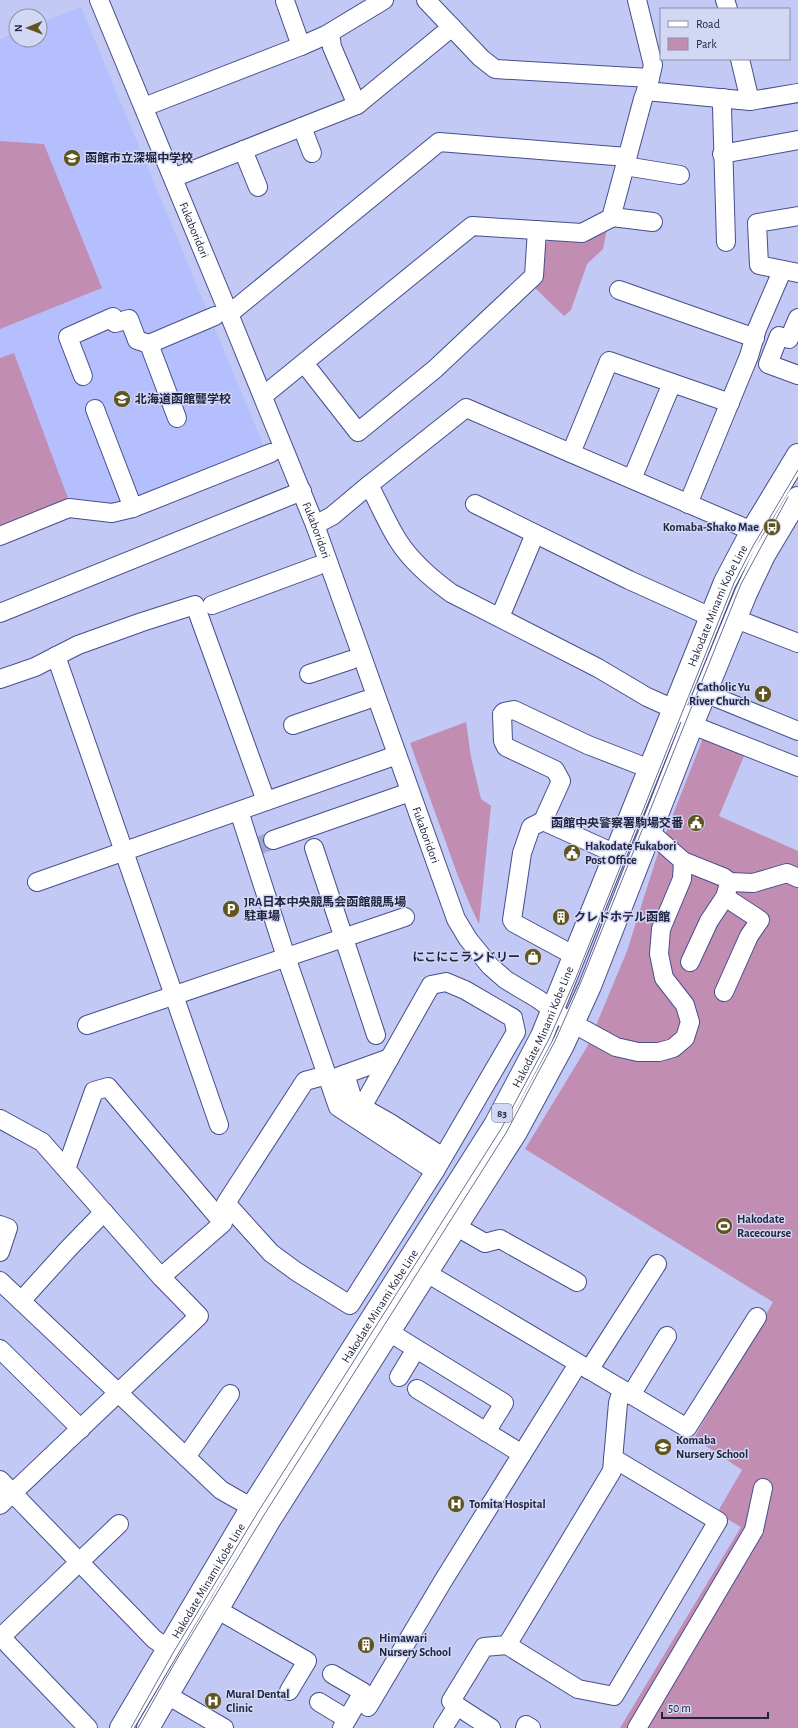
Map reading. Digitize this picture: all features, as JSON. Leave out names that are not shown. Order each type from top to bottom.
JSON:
[{"type":"main road","name":"Hakodate Minami Kobe Line","points":[[121,1728],[167,1648],[252,1508],[495,1125],[542,1036],[725,582],[752,531],[798,454]]},
{"type":"main road","name":"Hakodate Minami Kobe Line","points":[[148,1728],[270,1519],[516,1132],[572,1025],[590,986],[693,722],[736,619],[764,555],[792,523],[798,498]]},
{"type":"street","name":"Fukaboridori","points":[[99,0],[173,178],[222,315],[263,396],[302,491],[447,896],[456,919],[468,939],[490,966],[506,980],[553,1010],[572,1025],[616,1047],[638,1052],[659,1052],[673,1048],[685,1038],[690,1022],[685,1005],[664,978],[659,954],[661,929],[682,879],[682,861]]},
{"type":"street","points":[[144,107],[301,46],[330,33],[384,0]]},
{"type":"street","points":[[426,0],[481,58],[495,69],[648,84],[723,98],[750,101],[798,93]]},
{"type":"street","points":[[612,217],[653,65],[637,0]]},
{"type":"street","points":[[285,1],[301,46]]},
{"type":"street","points":[[173,178],[357,106],[452,27]]},
{"type":"street","points":[[330,33],[332,47],[357,106]]},
{"type":"street","points":[[740,60],[750,101]]},
{"type":"street","points":[[723,98],[722,154],[726,242]]},
{"type":"street","points":[[302,127],[312,153]]},
{"type":"street","points":[[722,154],[798,140]]},
{"type":"street","points":[[83,376],[68,337],[113,317],[115,323],[129,318],[137,340],[149,344],[222,315],[439,142],[626,161],[680,174]]},
{"type":"street","points":[[243,150],[258,187]]},
{"type":"street","points":[[688,504],[749,356],[757,329],[790,272],[759,265],[758,223],[798,216]]},
{"type":"street","points":[[263,396],[472,226],[582,233],[612,217],[653,222]]},
{"type":"street","points":[[304,363],[358,432],[435,369],[534,276],[537,230]]},
{"type":"street","points":[[619,290],[755,338]]},
{"type":"street","points":[[768,364],[778,336],[789,339],[798,318]]},
{"type":"street","points":[[149,344],[177,418]]},
{"type":"street","points":[[749,356],[798,375]]},
{"type":"street","points":[[571,453],[609,361],[730,403]]},
{"type":"street","points":[[632,479],[672,383]]},
{"type":"street","points":[[315,525],[332,516],[466,408],[752,531]]},
{"type":"street","points":[[95,409],[133,508]]},
{"type":"street","points":[[0,536],[70,508],[112,513],[133,508],[271,453]]},
{"type":"street","points":[[369,485],[399,542],[410,556],[439,584],[452,593],[598,668],[647,697],[674,709],[693,722],[798,767]]},
{"type":"street","points":[[0,613],[302,491]]},
{"type":"street","points":[[475,504],[629,580],[711,617]]},
{"type":"street","points":[[500,617],[535,534]]},
{"type":"street","points":[[212,605],[317,566]]},
{"type":"street","points":[[0,679],[35,667],[85,642],[195,605],[266,801]]},
{"type":"street","points":[[736,619],[798,643]]},
{"type":"street","points":[[56,656],[219,1125]]},
{"type":"street","points":[[309,674],[351,660]]},
{"type":"street","points":[[705,693],[798,731]]},
{"type":"street","points":[[293,725],[366,700]]},
{"type":"street","points":[[575,956],[514,923],[512,920],[522,852],[531,827],[543,821],[561,781],[555,770],[508,749],[503,744],[502,714],[504,712],[514,710],[588,745],[650,769]]},
{"type":"street","points":[[37,882],[397,754]]},
{"type":"street","points":[[261,845],[410,792]]},
{"type":"street","points":[[239,811],[261,845],[286,957],[334,1076],[353,1100],[359,1113],[390,1123],[439,1164]]},
{"type":"street","points":[[543,821],[616,854]]},
{"type":"street","points":[[650,832],[682,861],[723,877],[728,889],[760,920],[749,936],[724,992]]},
{"type":"street","points":[[314,848],[376,1035]]},
{"type":"street","points":[[690,962],[709,922],[728,889],[787,873],[798,878]]},
{"type":"street","points":[[87,1025],[405,917]]},
{"type":"street","points":[[359,1113],[390,1058],[431,985],[446,982],[471,993],[513,1018],[516,1032],[439,1164],[350,1305],[297,1272],[271,1253],[226,1202],[305,1081],[334,1076],[390,1058]]},
{"type":"street","points":[[66,1169],[94,1091],[108,1087],[223,1222],[161,1278]]},
{"type":"street","points":[[0,1119],[42,1142],[161,1278],[199,1316],[6,1499]]},
{"type":"street","points":[[21,1301],[104,1212]]},
{"type":"street","points":[[0,1225],[8,1228],[0,1252]]},
{"type":"street","points":[[457,1227],[485,1244],[500,1239],[577,1282]]},
{"type":"street","points":[[408,1262],[626,1393],[688,1428],[757,1317]]},
{"type":"street","points":[[368,1707],[443,1581],[522,1454],[657,1264]]},
{"type":"street","points":[[0,1281],[220,1490],[270,1519]]},
{"type":"street","points":[[389,1332],[504,1402],[486,1432]]},
{"type":"street","points":[[507,1645],[612,1471],[618,1403],[667,1336]]},
{"type":"street","points":[[0,1349],[81,1429]]},
{"type":"street","points":[[399,1377],[416,1349]]},
{"type":"street","points":[[417,1389],[522,1454]]},
{"type":"street","points":[[186,1457],[230,1394]]},
{"type":"street","points":[[491,1728],[451,1701],[484,1647],[507,1645],[578,1689],[614,1696],[718,1521],[613,1458]]},
{"type":"street","points":[[0,1480],[6,1499],[80,1562],[154,1639],[167,1648]]},
{"type":"street","points":[[637,1728],[754,1530],[763,1488]]},
{"type":"street","points":[[88,1728],[0,1637],[119,1524]]},
{"type":"street","points":[[218,1610],[307,1661],[289,1691]]},
{"type":"street","points":[[319,1702],[344,1724],[363,1692],[332,1674]]},
{"type":"street","points":[[167,1695],[224,1728]]},
{"type":"street","points":[[443,1728],[457,1706]]},
{"type":"street","points":[[525,1728],[526,1725],[531,1728]]},
{"type":"shaded area","points":[[81,7],[265,449],[144,498],[136,493],[121,502],[0,528],[0,39],[8,36],[8,48],[48,48],[48,20]]},
{"type":"green space","points":[[0,141],[44,144],[102,288],[0,329]]},
{"type":"green space","points":[[607,229],[603,249],[587,264],[571,310],[564,316],[535,288],[543,280],[544,245],[549,240],[585,243]]},
{"type":"green space","points":[[14,353],[69,501],[0,527],[0,358]]},
{"type":"green space","points":[[466,722],[471,757],[481,799],[491,806],[479,924],[458,876],[410,743]]},
{"type":"green space","name":"Hakodate Racecourse","points":[[703,738],[744,756],[719,816],[798,851],[798,1728],[620,1728],[741,1527],[717,1513],[742,1470],[694,1438],[773,1302],[525,1149],[587,1047],[627,951],[658,853]]},
{"type":"tunnel","points":[[258,846],[273,840]]},
{"type":"tram line","points":[[131,1728],[173,1653],[258,1512],[501,1129],[549,1039],[575,980],[734,583],[753,546],[798,470]]},
{"type":"tram line","points":[[138,1728],[177,1659],[264,1515],[506,1133],[555,1041],[581,982],[741,584],[788,497]]},
{"type":"place","name":"函館市立深堀中学校","points":[[72,158]]},
{"type":"place","name":"北海道函館聾学校","points":[[122,399]]},
{"type":"place","name":"Komaba-Shako Mae","points":[[772,527]]},
{"type":"place","name":"Catholic Yu River Church","points":[[763,694]]},
{"type":"place","name":"函館中央警察署駒場交番","points":[[696,823]]},
{"type":"place","name":"Hakodate Fukabori Post Office","points":[[572,853]]},
{"type":"place","name":"JRA日本中央競馬会函館競馬場 駐車場","points":[[231,909]]},
{"type":"place","name":"クレドホテル函館","points":[[561,917]]},
{"type":"place","name":"にこにこランドリー","points":[[533,957]]},
{"type":"place","name":"Hakodate Racecourse","points":[[724,1226]]},
{"type":"place","name":"Komaba Nursery School","points":[[663,1447]]},
{"type":"place","name":"Tomita Hospital","points":[[456,1504]]},
{"type":"place","name":"Himawari Nursery School","points":[[366,1645]]},
{"type":"place","name":"MuraI Dental Clinic","points":[[213,1701]]}]
